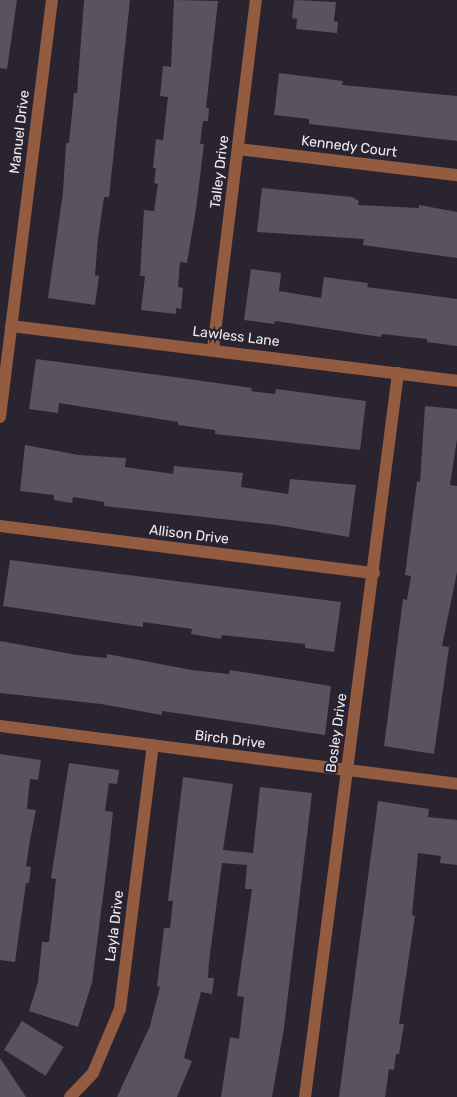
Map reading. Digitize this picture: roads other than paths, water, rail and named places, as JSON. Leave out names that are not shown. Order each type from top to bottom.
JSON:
[{"type":"street","name":"Manuel Drive","points":[[0,417],[52,0]]},
{"type":"street","name":"Talley Drive","points":[[214,349],[256,0]]},
{"type":"street","name":"Kennedy Court","points":[[238,149],[457,175]]},
{"type":"street","name":"Lawless Lane","points":[[11,326],[214,349],[457,381]]},
{"type":"street","name":"Bosley Drive","points":[[305,1097],[374,573],[398,373]]},
{"type":"street","name":"Allison Drive","points":[[0,526],[374,573]]},
{"type":"street","name":"Birch Drive","points":[[0,726],[457,784]]},
{"type":"street","name":"Layla Drive","points":[[70,1097],[92,1073],[120,1009],[153,745]]}]
